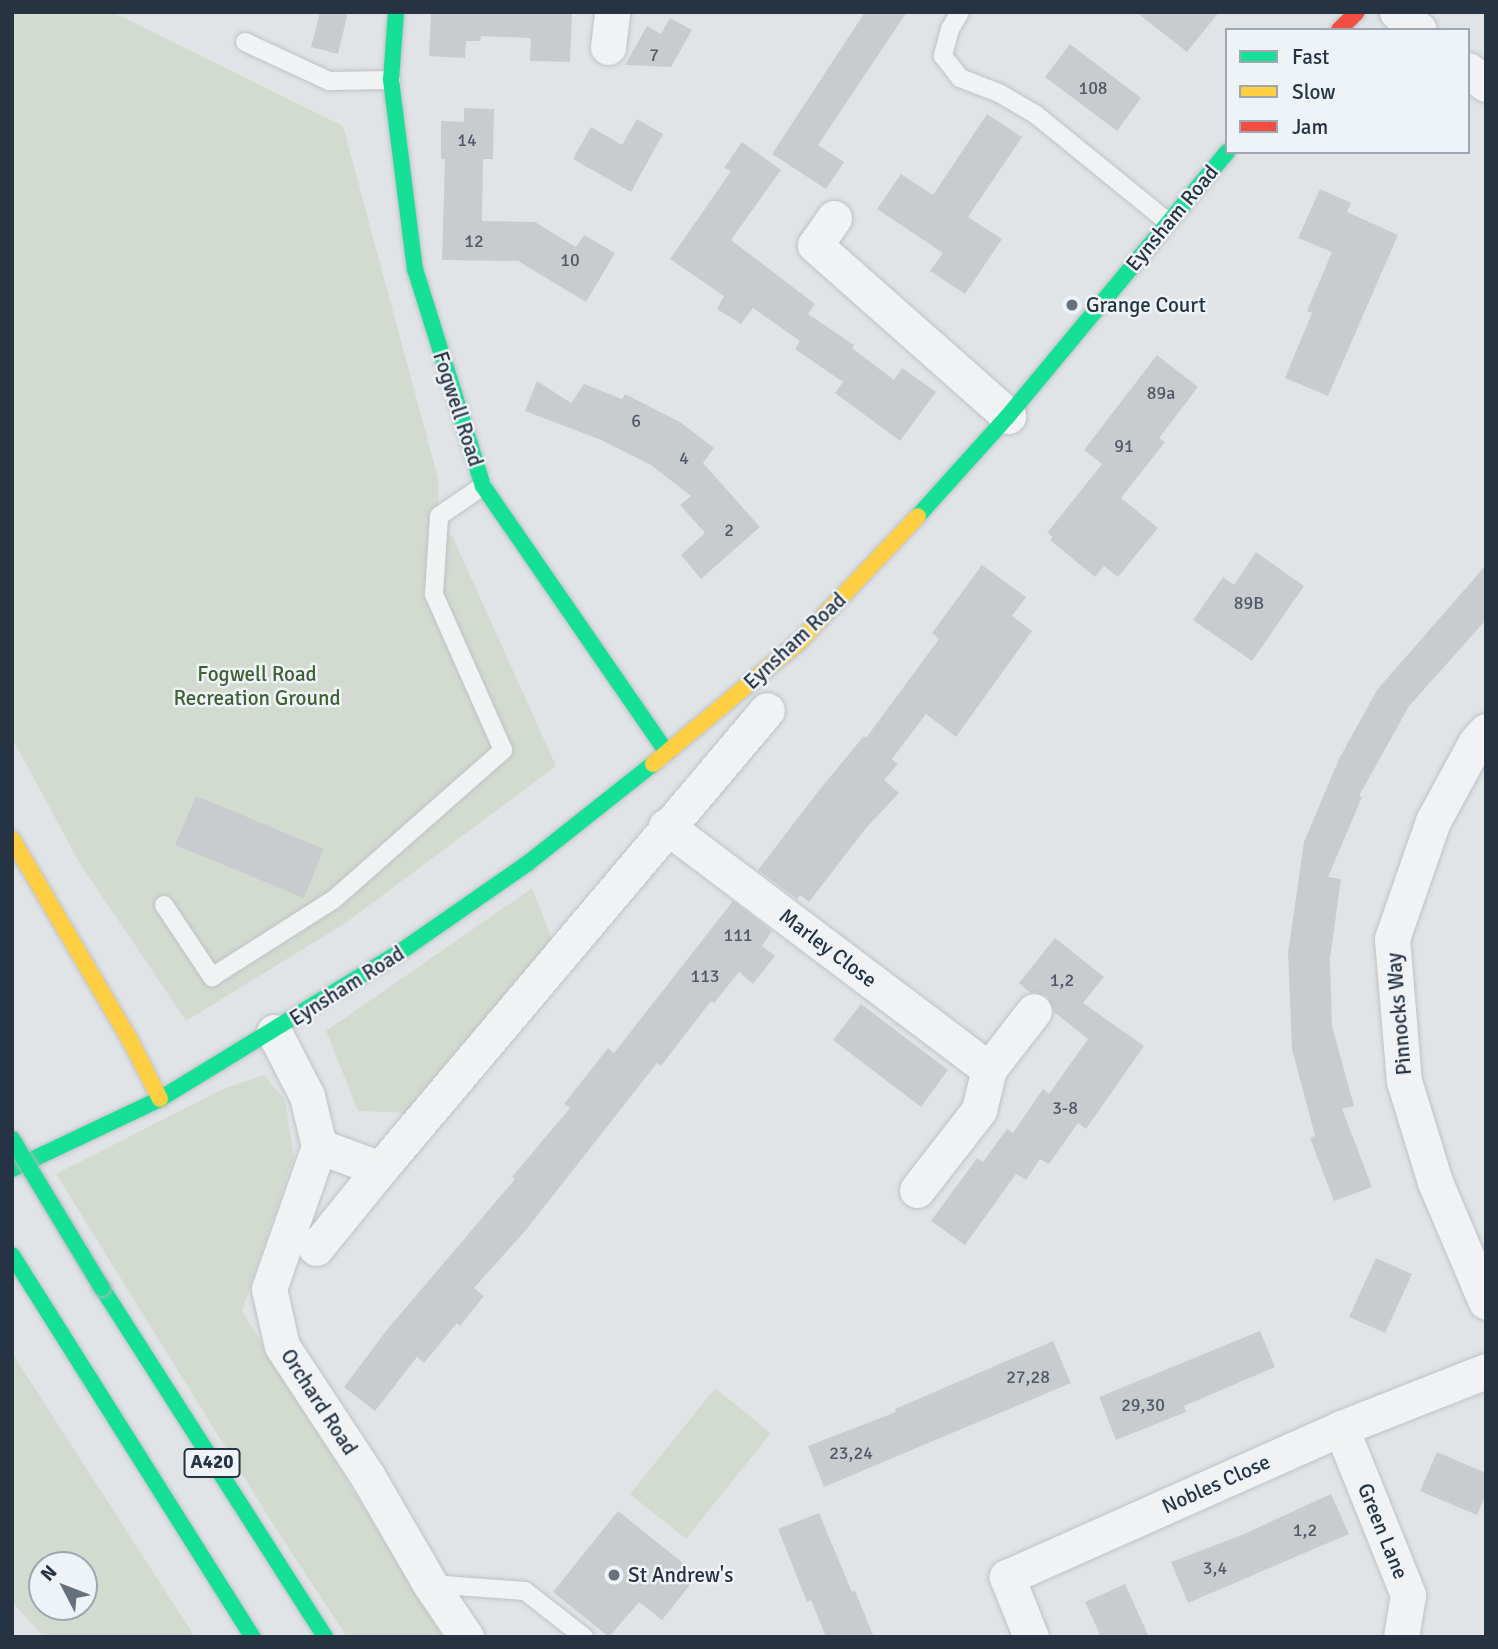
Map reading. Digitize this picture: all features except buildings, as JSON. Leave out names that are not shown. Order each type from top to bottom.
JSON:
[{"type":"main road","name":"Fogwell Road","points":[[396,12],[391,80],[415,269],[483,486],[667,753]]},
{"type":"main road","points":[[1341,28],[1357,12]]},
{"type":"main road","name":"Eynsham Road","points":[[12,1169],[160,1099],[274,1031],[472,904],[607,803],[667,753],[799,642],[868,572],[1008,416],[1225,154]]},
{"type":"main road","points":[[12,839],[130,1040],[160,1099]]},
{"type":"main road","name":"A420","points":[[12,1139],[102,1288],[325,1637]]},
{"type":"main road","name":"A420","points":[[12,1255],[253,1637]]},
{"type":"street","points":[[608,47],[612,12]]},
{"type":"street","points":[[1397,12],[1417,28]]},
{"type":"street","points":[[1470,72],[1486,84]]},
{"type":"street","points":[[834,218],[816,245],[1008,416]]},
{"type":"street","name":"Eynsham Road","points":[[316,1248],[666,826],[767,710]]},
{"type":"street","name":"Pinnocks Way","points":[[1483,741],[1433,821],[1392,939],[1404,1081],[1434,1182],[1486,1303]]},
{"type":"street","name":"Marley Close","points":[[666,826],[989,1069]]},
{"type":"street","points":[[917,1190],[979,1110],[989,1069],[1034,1011]]},
{"type":"street","name":"Eynsham Road","points":[[274,1031],[307,1096],[320,1146]]},
{"type":"street","points":[[320,1146],[380,1169]]},
{"type":"street","name":"Orchard Road","points":[[320,1146],[269,1289],[282,1346],[368,1477],[430,1584],[466,1637]]},
{"type":"street","name":"Nobles Close","points":[[1031,1637],[1007,1577],[1341,1428],[1486,1371]]},
{"type":"street","name":"Green Lane","points":[[1341,1428],[1408,1595],[1401,1637]]},
{"type":"lane","points":[[960,12],[950,29],[943,56],[960,78],[999,93],[1035,114],[1168,222]]},
{"type":"lane","points":[[245,42],[329,81],[391,80]]},
{"type":"lane","points":[[164,905],[212,977],[333,900],[503,750],[434,593],[439,516],[483,486]]},
{"type":"lane","points":[[430,1584],[525,1591],[584,1637]]},
{"type":"green space","name":"Fogwell Road Recreation Ground","points":[[12,12],[112,12],[343,126],[438,478],[439,516],[455,542],[556,766],[344,924],[186,1021],[79,862],[12,738]]},
{"type":"green space","points":[[532,888],[554,944],[409,1113],[358,1111],[326,1031]]},
{"type":"green space","points":[[264,1075],[285,1100],[294,1157],[242,1311],[444,1637],[347,1637],[276,1529],[56,1174],[223,1089]]},
{"type":"green space","points":[[12,1353],[195,1637],[44,1637],[29,1621],[98,1621],[98,1551],[28,1551],[28,1620],[12,1602]]},
{"type":"green space","points":[[715,1388],[771,1433],[686,1539],[630,1494]]},
{"type":"traffic: fast","points":[[396,12],[391,80],[415,269],[483,486],[667,753]]},
{"type":"traffic: fast","points":[[918,516],[1008,416],[1225,154]]},
{"type":"traffic: fast","points":[[12,1169],[160,1099],[400,952],[528,863],[653,764]]},
{"type":"traffic: fast","points":[[12,1139],[102,1288]]},
{"type":"traffic: fast","points":[[12,1255],[253,1637]]},
{"type":"traffic: fast","points":[[102,1288],[325,1637]]},
{"type":"traffic: slow","points":[[653,764],[799,642],[918,516]]},
{"type":"traffic: slow","points":[[12,839],[130,1040],[160,1099]]},
{"type":"traffic: jam","points":[[1341,28],[1357,12]]},
{"type":"place","name":"Grange Court","points":[[1072,305]]},
{"type":"place","name":"St Andrew's","points":[[614,1575]]}]
